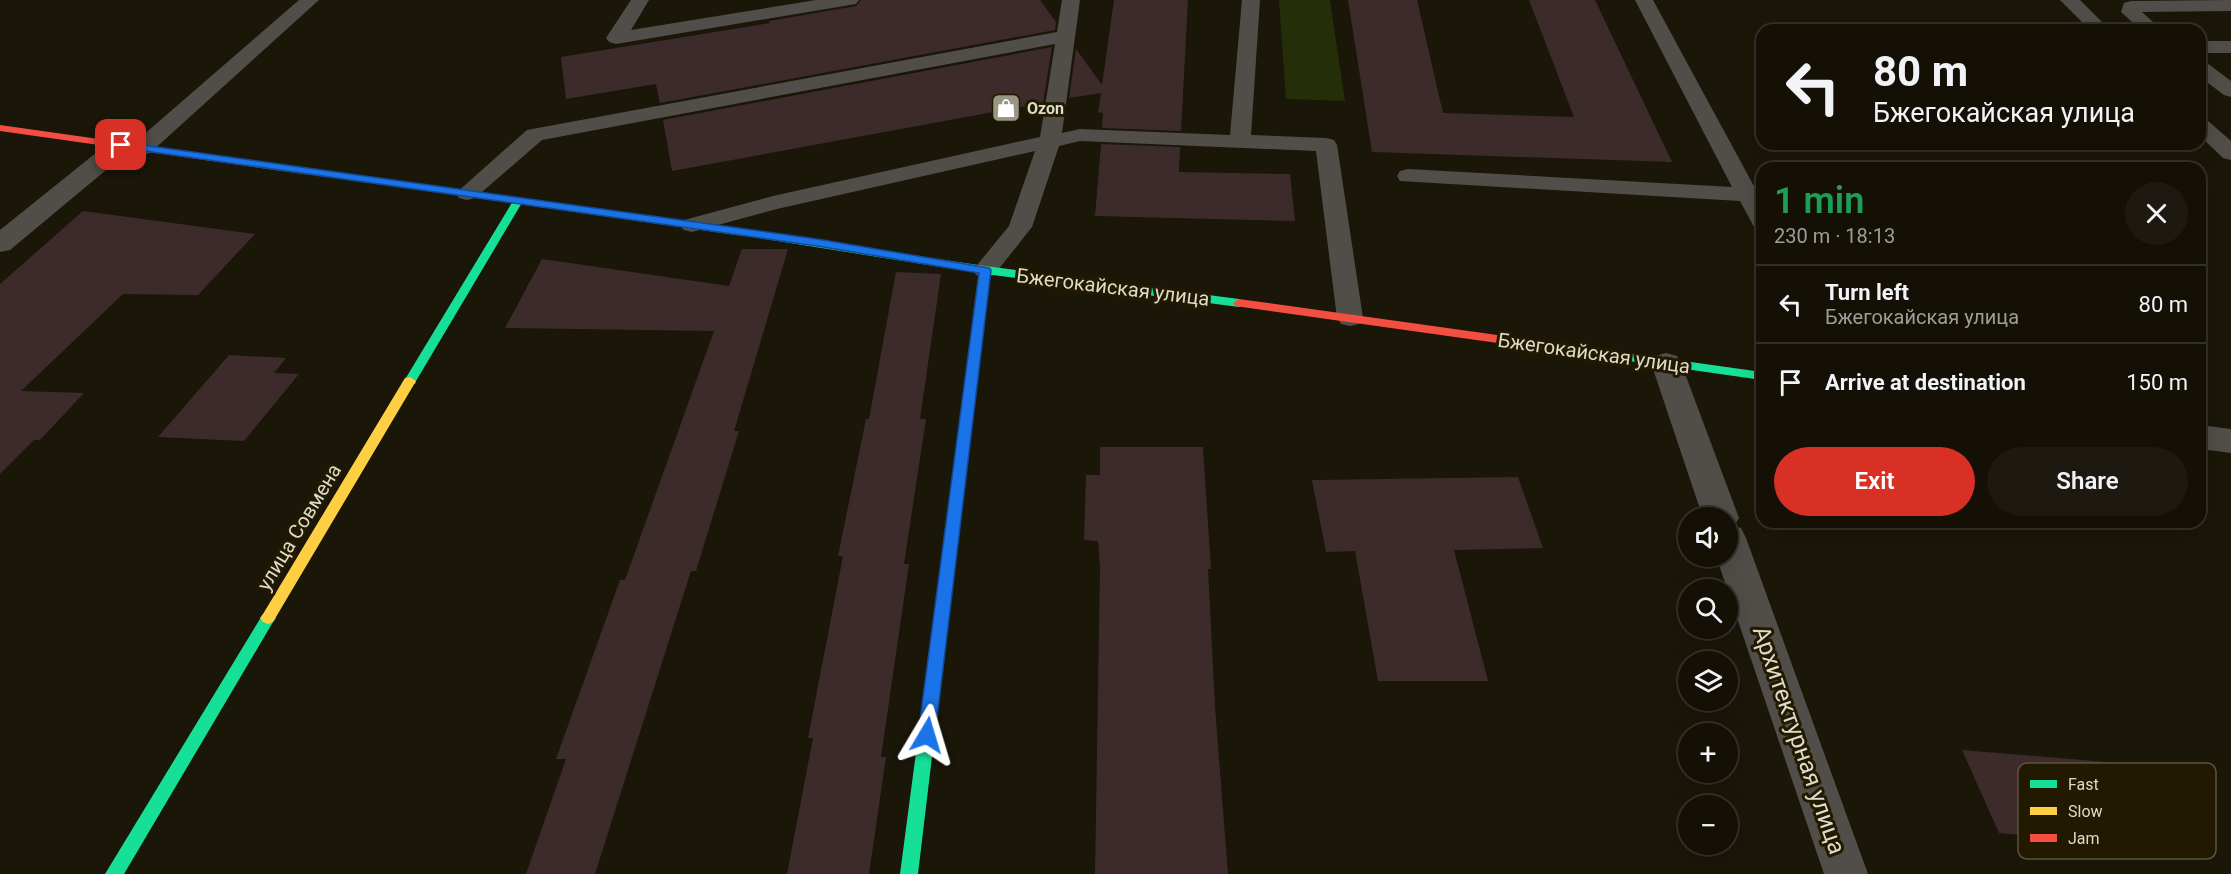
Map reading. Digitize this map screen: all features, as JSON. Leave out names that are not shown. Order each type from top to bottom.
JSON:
[{"type":"street","name":"Бжегокайская улица","points":[[0,128],[817,243],[985,270],[1756,375]]},
{"type":"street","points":[[0,244],[132,146]]},
{"type":"street","name":"улица Совмена","points":[[114,874],[518,201]]},
{"type":"street","points":[[909,874],[985,270]]},
{"type":"street","points":[[1666,363],[1717,507]]},
{"type":"street","points":[[2206,438],[2231,441]]},
{"type":"street","name":"Архитектурная улица","points":[[1738,566],[1846,874]]},
{"type":"lane","points":[[132,146],[310,0]]},
{"type":"lane","points":[[640,0],[616,38],[850,0]]},
{"type":"lane","points":[[985,270],[1020,227],[1050,141],[1071,0]]},
{"type":"lane","points":[[1240,142],[1251,0]]},
{"type":"lane","points":[[1644,0],[1756,210]]},
{"type":"lane","points":[[2069,0],[2095,24]]},
{"type":"lane","points":[[2145,24],[2130,12],[2131,7],[2231,5]]},
{"type":"lane","points":[[467,193],[535,135],[1066,36]]},
{"type":"lane","points":[[2206,47],[2231,47]]},
{"type":"lane","points":[[2206,72],[2231,91]]},
{"type":"lane","points":[[2206,130],[2231,153]]},
{"type":"lane","points":[[692,225],[773,203],[1080,135],[1326,145],[1350,318]]},
{"type":"lane","points":[[1408,176],[1748,195]]},
{"type":"green space","points":[[1279,0],[1330,0],[1345,101],[1286,99]]},
{"type":"building","points":[[861,0],[1040,0],[1056,22],[1055,30],[660,103],[656,84],[566,99],[561,57],[770,23],[769,21],[856,6]]},
{"type":"building","points":[[1114,0],[1188,0],[1181,131],[1102,128],[1103,113],[1098,112],[1101,93],[1069,98],[1076,49],[1102,85]]},
{"type":"building","points":[[1348,0],[1417,0],[1443,113],[1574,117],[1529,0],[1595,0],[1672,162],[1372,152]]},
{"type":"building","points":[[1052,47],[1043,103],[672,171],[663,120]]},
{"type":"building","points":[[1101,144],[1180,147],[1179,172],[1290,174],[1295,221],[1095,216]]},
{"type":"building","points":[[83,211],[255,234],[198,295],[123,294],[21,391],[84,393],[40,440],[34,440],[0,474],[0,284]]},
{"type":"building","points":[[742,249],[788,249],[734,431],[739,431],[696,571],[691,571],[595,874],[526,874],[566,759],[556,759],[620,580],[625,580],[714,331],[505,328],[542,259],[729,286]]},
{"type":"building","points":[[896,272],[941,274],[920,419],[926,419],[904,564],[909,564],[881,757],[886,757],[869,874],[787,874],[813,738],[808,738],[843,556],[838,556],[866,419],[869,419]]},
{"type":"building","points":[[229,355],[286,358],[274,373],[299,374],[244,441],[158,437]]},
{"type":"building","points":[[1100,447],[1203,447],[1211,569],[1208,569],[1215,707],[1228,874],[1095,874],[1100,568],[1098,541],[1084,540],[1086,475],[1100,475]]},
{"type":"building","points":[[1518,477],[1543,548],[1454,550],[1488,681],[1378,681],[1355,551],[1326,552],[1312,480]]},
{"type":"building","points":[[1962,750],[2119,763],[2018,763],[2018,835],[1999,833]]},
{"type":"traffic: fast","points":[[410,381],[518,201]]},
{"type":"traffic: fast","points":[[744,233],[985,270],[1239,303]]},
{"type":"traffic: fast","points":[[1605,354],[1756,375]]},
{"type":"traffic: fast","points":[[909,874],[970,388]]},
{"type":"traffic: fast","points":[[114,874],[268,618]]},
{"type":"traffic: slow","points":[[311,172],[744,233]]},
{"type":"traffic: slow","points":[[268,618],[410,381]]},
{"type":"traffic: jam","points":[[0,128],[311,172]]},
{"type":"traffic: jam","points":[[970,388],[985,270]]},
{"type":"traffic: jam","points":[[1239,303],[1605,354]]},
{"type":"place","name":"Ozon","points":[[1006,108]]},
{"type":"route","points":[[121,145],[817,243],[985,270],[927,735]]}]
